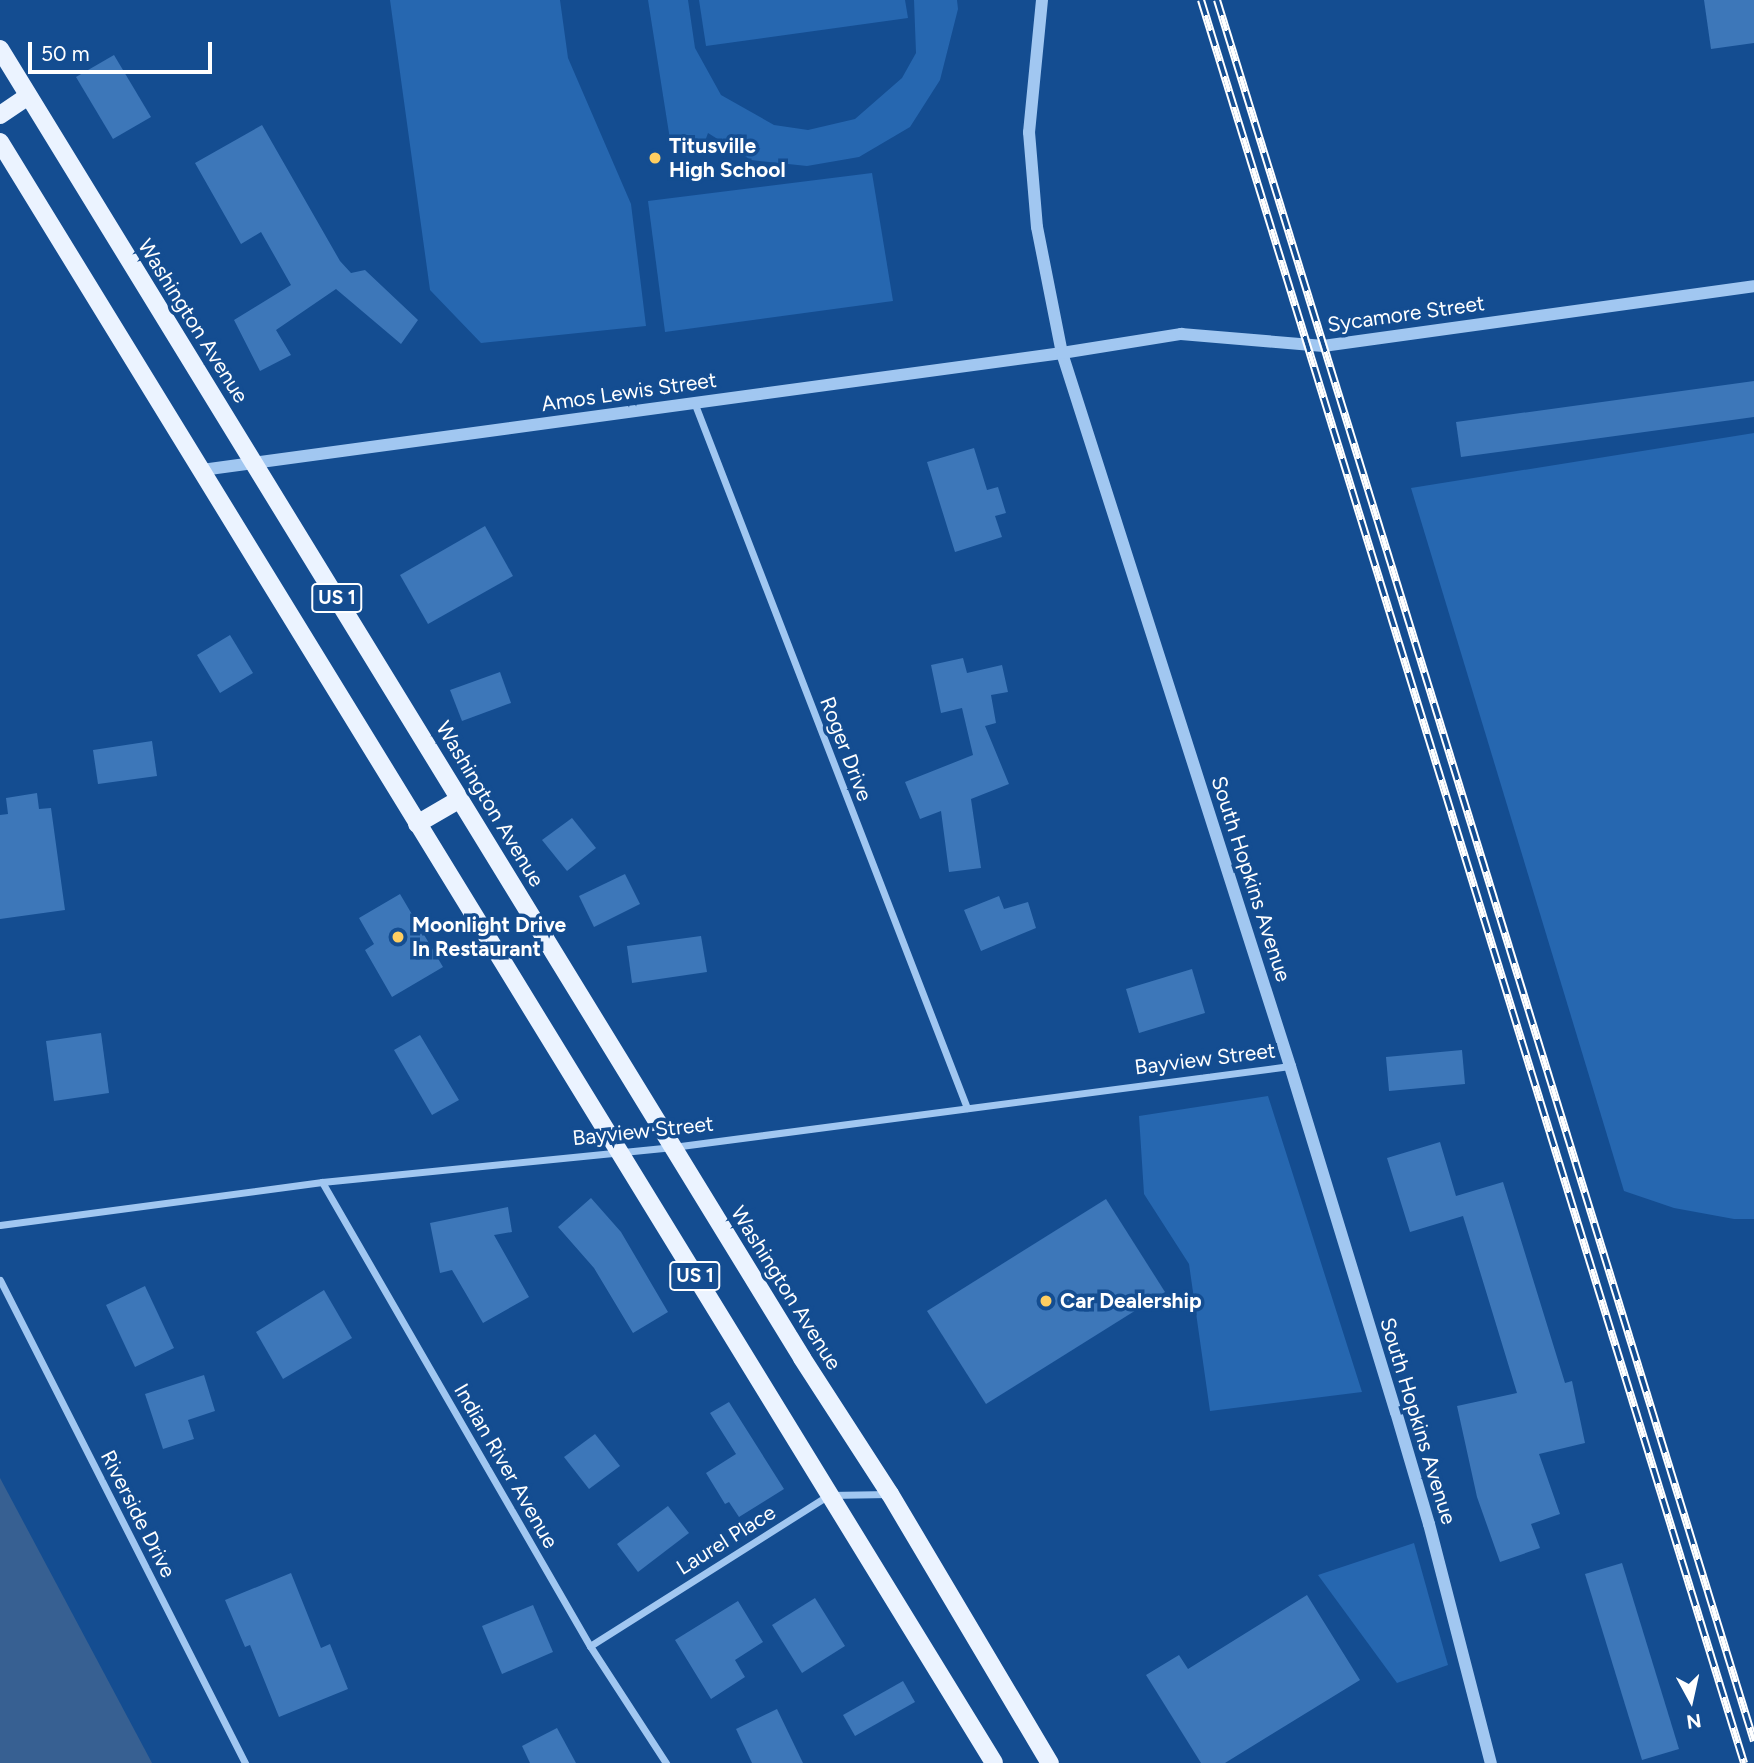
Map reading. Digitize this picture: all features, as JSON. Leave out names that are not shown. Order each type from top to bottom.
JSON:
[{"type":"main road","name":"Washington Avenue","points":[[0,49],[673,1147],[890,1494],[1050,1763]]},
{"type":"main road","points":[[0,115],[28,96]]},
{"type":"main road","name":"US 1","points":[[0,142],[993,1763]]},
{"type":"main road","points":[[417,824],[460,799]]},
{"type":"street","name":"South Hopkins Avenue","points":[[1042,0],[1029,132],[1037,227],[1062,353],[1290,1066],[1427,1518],[1490,1763]]},
{"type":"street","name":"Sycamore Street","points":[[1062,353],[1181,334],[1323,346],[1754,286]]},
{"type":"street","name":"Amos Lewis Street","points":[[202,470],[1062,353]]},
{"type":"street","name":"Roger Drive","points":[[694,402],[967,1108]]},
{"type":"street","name":"Bayview Street","points":[[0,1225],[322,1182],[673,1147],[1290,1066]]},
{"type":"street","name":"Indian River Avenue","points":[[322,1182],[590,1646],[666,1763]]},
{"type":"street","name":"Riverside Drive","points":[[0,1280],[245,1763]]},
{"type":"street","points":[[829,1495],[890,1494]]},
{"type":"street","name":"Laurel Place","points":[[590,1646],[829,1495]]},
{"type":"shaded area","points":[[390,0],[560,0],[568,58],[631,204],[646,326],[481,343],[430,290]]},
{"type":"shaded area","points":[[648,0],[688,0],[695,48],[721,95],[774,125],[808,130],[855,119],[902,78],[916,53],[914,0],[957,0],[958,9],[940,80],[910,127],[859,157],[807,166],[751,160],[708,133],[704,144],[671,146]]},
{"type":"shaded area","points":[[699,0],[905,0],[908,18],[706,46]]},
{"type":"shaded area","points":[[872,173],[893,301],[665,332],[648,201]]},
{"type":"shaded area","points":[[1754,433],[1754,1219],[1734,1219],[1674,1208],[1624,1191],[1411,488]]},
{"type":"shaded area","points":[[1268,1096],[1362,1392],[1210,1411],[1189,1264],[1144,1194],[1139,1116]]},
{"type":"shaded area","points":[[0,1478],[152,1763],[0,1763]]},
{"type":"shaded area","points":[[1414,1543],[1448,1665],[1397,1683],[1318,1575]]},
{"type":"building","points":[[1704,0],[1754,0],[1754,43],[1711,49]]},
{"type":"building","points":[[114,55],[151,117],[113,139],[76,77]]},
{"type":"building","points":[[262,125],[340,261],[351,273],[365,270],[418,320],[401,344],[336,289],[276,330],[291,355],[260,371],[234,320],[291,285],[261,232],[241,244],[195,163]]},
{"type":"building","points":[[1754,381],[1754,417],[1461,457],[1456,422]]},
{"type":"building","points":[[974,448],[987,490],[998,487],[1006,513],[995,516],[1002,537],[955,552],[927,462]]},
{"type":"building","points":[[485,526],[513,576],[428,624],[400,575]]},
{"type":"building","points":[[230,635],[253,673],[220,693],[197,655]]},
{"type":"building","points":[[963,658],[967,673],[1002,665],[1008,692],[991,695],[996,723],[985,726],[1009,784],[971,799],[981,868],[949,872],[941,811],[920,819],[905,782],[973,755],[962,708],[941,713],[931,665]]},
{"type":"building","points":[[500,672],[511,703],[462,721],[450,690]]},
{"type":"building","points":[[152,741],[157,776],[98,784],[93,750]]},
{"type":"building","points":[[37,793],[39,809],[51,808],[65,910],[0,919],[0,815],[8,814],[6,798]]},
{"type":"building","points":[[572,818],[596,848],[567,871],[542,840]]},
{"type":"building","points":[[625,874],[640,904],[594,927],[579,896]]},
{"type":"building","points":[[400,894],[443,967],[392,997],[365,950],[374,944],[359,918]]},
{"type":"building","points":[[999,896],[1004,909],[1028,902],[1036,928],[981,951],[964,910]]},
{"type":"building","points":[[701,936],[707,972],[632,983],[627,946]]},
{"type":"building","points":[[1192,969],[1205,1013],[1139,1033],[1126,989]]},
{"type":"building","points":[[101,1033],[109,1093],[54,1101],[46,1041]]},
{"type":"building","points":[[420,1035],[459,1100],[432,1115],[394,1050]]},
{"type":"building","points":[[1462,1050],[1465,1084],[1389,1091],[1386,1057]]},
{"type":"building","points":[[1440,1142],[1456,1196],[1503,1182],[1565,1383],[1572,1381],[1585,1443],[1539,1454],[1560,1514],[1531,1524],[1540,1548],[1500,1562],[1477,1497],[1457,1406],[1517,1393],[1463,1216],[1410,1232],[1387,1158]]},
{"type":"building","points":[[591,1198],[621,1232],[668,1312],[633,1333],[594,1268],[558,1227]]},
{"type":"building","name":"Car Dealership","points":[[1106,1199],[1165,1292],[986,1404],[927,1311]]},
{"type":"building","points":[[508,1207],[512,1232],[494,1235],[529,1297],[483,1323],[452,1270],[440,1273],[430,1223]]},
{"type":"building","points":[[145,1286],[174,1348],[135,1367],[106,1305]]},
{"type":"building","points":[[324,1290],[352,1338],[283,1379],[256,1332]]},
{"type":"building","points":[[204,1375],[215,1411],[188,1420],[194,1439],[163,1449],[145,1394]]},
{"type":"building","points":[[729,1402],[784,1489],[739,1517],[729,1502],[725,1504],[706,1473],[736,1454],[710,1413]]},
{"type":"building","points":[[595,1434],[620,1466],[589,1489],[564,1457]]},
{"type":"building","points":[[668,1506],[689,1533],[638,1572],[617,1544]]},
{"type":"building","points":[[1622,1563],[1679,1749],[1642,1760],[1585,1574]]},
{"type":"building","points":[[291,1573],[321,1648],[330,1644],[348,1689],[279,1717],[250,1645],[245,1647],[225,1600]]},
{"type":"building","points":[[1307,1595],[1360,1680],[1225,1763],[1201,1763],[1146,1675],[1179,1655],[1188,1669]]},
{"type":"building","points":[[815,1598],[845,1646],[802,1673],[772,1625]]},
{"type":"building","points":[[738,1601],[763,1642],[735,1660],[745,1677],[711,1699],[675,1640]]},
{"type":"building","points":[[533,1605],[553,1652],[502,1674],[482,1626]]},
{"type":"building","points":[[903,1681],[915,1702],[855,1736],[843,1715]]},
{"type":"building","points":[[777,1709],[803,1763],[752,1763],[736,1729]]},
{"type":"building","points":[[557,1728],[576,1763],[530,1763],[522,1746]]},
{"type":"railway","points":[[1201,0],[1744,1763]]},
{"type":"railway","points":[[1217,0],[1754,1741]]},
{"type":"place","name":"Titusville High School","points":[[655,158]]},
{"type":"place","name":"Moonlight Drive In Restaurant","points":[[398,937]]},
{"type":"place","name":"Car Dealership","points":[[1046,1301]]}]
